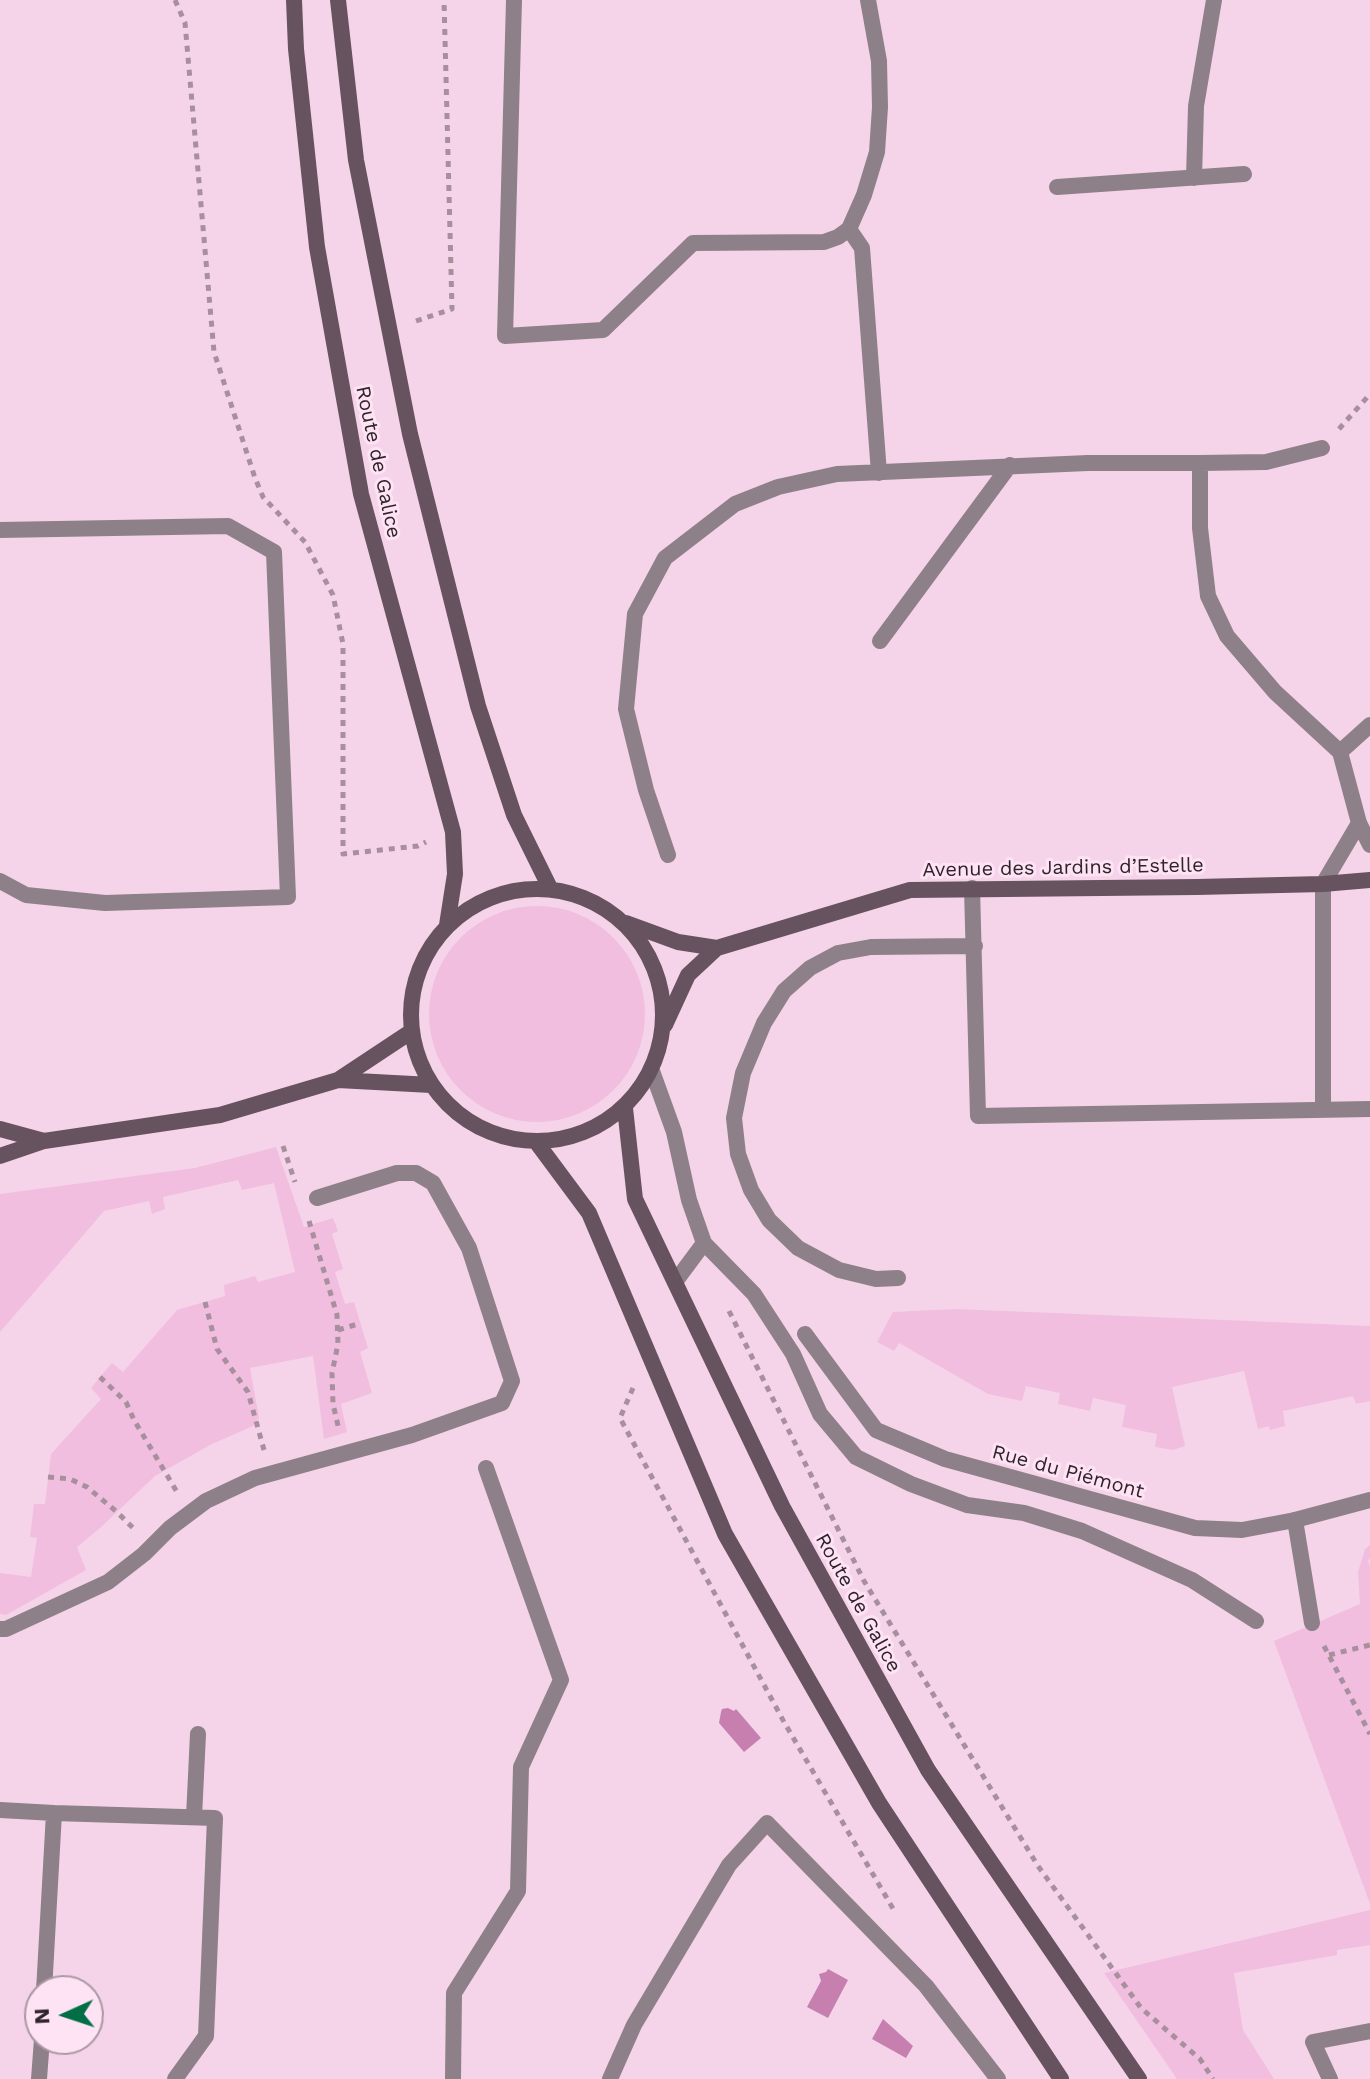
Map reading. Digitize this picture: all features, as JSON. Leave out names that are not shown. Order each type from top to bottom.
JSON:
[{"type":"main road","name":"Route de Galice","points":[[294,0],[296,49],[317,247],[361,494],[453,832],[455,874],[447,925]]},
{"type":"main road","name":"Route de Galice","points":[[338,0],[356,160],[410,434],[478,706],[514,815],[550,888]]},
{"type":"main road","name":"Avenue des Jardins d’Estelle","points":[[626,923],[678,942],[717,948],[910,890],[1197,887],[1370,880]]},
{"type":"main road","points":[[550,888],[591,900],[626,923],[656,970],[664,1026],[652,1071],[625,1108],[598,1127],[569,1139],[537,1143],[496,1135],[459,1116],[431,1085],[412,1031],[413,993],[425,956],[447,925],[478,903],[513,890],[550,888]]},
{"type":"main road","name":"Avenue des Jardins d’Estelle","points":[[664,1026],[688,975],[717,948]]},
{"type":"main road","points":[[0,1156],[44,1141],[220,1115],[338,1080],[412,1031]]},
{"type":"main road","points":[[338,1080],[431,1085]]},
{"type":"main road","name":"Route de Galice","points":[[625,1108],[635,1199],[782,1506],[928,1770],[1139,2079]]},
{"type":"main road","points":[[0,1129],[44,1141]]},
{"type":"main road","points":[[537,1143],[589,1213],[725,1534],[879,1803],[1061,2079]]},
{"type":"street","points":[[514,0],[505,336],[603,330],[693,243],[824,242],[849,229],[864,195],[877,152],[879,61],[868,0]]},
{"type":"street","points":[[1194,178],[1196,106],[1214,0]]},
{"type":"street","points":[[1057,187],[1244,174]]},
{"type":"street","points":[[849,229],[862,248],[879,473]]},
{"type":"street","points":[[668,855],[646,790],[626,709],[635,614],[665,558],[735,504],[778,487],[837,474],[1010,465],[1266,462],[1322,448]]},
{"type":"street","points":[[1200,463],[1200,528],[1208,596],[1227,636],[1275,692],[1340,752],[1359,823],[1370,845]]},
{"type":"street","points":[[880,641],[1010,465]]},
{"type":"street","points":[[0,530],[228,526],[274,552],[288,897],[105,903],[26,895],[0,881]]},
{"type":"street","points":[[1340,752],[1370,725]]},
{"type":"street","points":[[1323,1110],[1323,884],[1359,823]]},
{"type":"street","points":[[972,888],[978,1116],[1370,1109]]},
{"type":"street","points":[[898,1278],[876,1279],[839,1270],[798,1248],[769,1220],[751,1190],[738,1154],[734,1118],[743,1073],[764,1023],[784,991],[810,968],[838,953],[871,947],[975,946]]},
{"type":"street","points":[[652,1071],[674,1132],[689,1200],[704,1243],[754,1294],[793,1354],[820,1414],[856,1457],[911,1484],[967,1505],[1024,1513],[1082,1531],[1192,1580],[1256,1621]]},
{"type":"street","points":[[0,1629],[108,1582],[206,1501],[255,1478],[412,1435],[502,1403],[512,1381],[469,1248],[433,1183],[416,1173],[397,1173],[317,1198]]},
{"type":"street","points":[[675,1282],[704,1243]]},
{"type":"street","name":"Rue du Piémont","points":[[805,1334],[876,1430],[945,1459],[1195,1528],[1242,1530],[1370,1500]]},
{"type":"street","points":[[453,2079],[454,1993],[518,1891],[521,1767],[561,1680],[486,1468]]},
{"type":"street","points":[[1295,1520],[1312,1623]]},
{"type":"street","points":[[194,1817],[198,1734]]},
{"type":"street","points":[[0,1810],[215,1818],[206,2036],[175,2079]]},
{"type":"street","points":[[45,1975],[54,1813]]},
{"type":"street","points":[[610,2079],[634,2025],[729,1865],[767,1823],[926,1986],[998,2079]]},
{"type":"street","points":[[1330,2079],[1313,2042],[1370,2031]]},
{"type":"street","points":[[39,2079],[41,2055]]},
{"type":"path","points":[[175,0],[185,23],[214,352],[263,497],[305,542],[333,595],[343,644],[343,854],[418,846],[453,832]]},
{"type":"path","points":[[390,330],[452,309],[444,0]]},
{"type":"path","points":[[1322,448],[1370,394]]},
{"type":"path","points":[[283,1146],[297,1187]]},
{"type":"path","points":[[306,1211],[337,1315],[338,1344],[332,1373],[333,1404],[340,1435]]},
{"type":"path","points":[[205,1302],[217,1349],[248,1392],[271,1474]]},
{"type":"path","points":[[726,1305],[864,1581],[1038,1866],[1141,2008],[1200,2059],[1213,2079]]},
{"type":"path","points":[[338,1330],[361,1323]]},
{"type":"path","points":[[648,1352],[620,1418],[784,1722],[900,1921]]},
{"type":"path","points":[[100,1377],[126,1402],[189,1514]]},
{"type":"path","points":[[48,1477],[70,1479],[87,1487],[117,1512],[151,1548]]},
{"type":"path","points":[[1312,1623],[1367,1721],[1370,1734]]},
{"type":"path","points":[[1329,1655],[1370,1645]]},
{"type":"shaded area","points":[[537,906],[578,914],[597,924],[613,938],[627,954],[637,973],[645,1014],[637,1055],[627,1074],[613,1090],[597,1104],[578,1114],[537,1122],[496,1114],[477,1104],[461,1090],[447,1074],[437,1055],[429,1014],[437,973],[447,954],[461,938],[477,924],[496,914]]},
{"type":"shaded area","points":[[276,1147],[304,1227],[333,1218],[338,1231],[332,1234],[343,1269],[335,1272],[345,1304],[354,1302],[368,1348],[360,1352],[372,1393],[341,1404],[347,1432],[324,1439],[313,1356],[250,1368],[259,1418],[253,1426],[212,1444],[155,1476],[77,1547],[86,1570],[6,1615],[0,1614],[0,1573],[31,1577],[37,1538],[30,1537],[34,1504],[45,1504],[51,1454],[101,1399],[91,1388],[112,1363],[123,1372],[177,1310],[225,1296],[224,1285],[255,1276],[258,1282],[295,1272],[274,1183],[242,1190],[238,1180],[163,1197],[165,1209],[152,1214],[149,1201],[104,1211],[0,1332],[0,1194],[195,1168]]},
{"type":"shaded area","points":[[956,1309],[1370,1326],[1370,1401],[1356,1404],[1353,1396],[1283,1411],[1285,1426],[1258,1429],[1244,1371],[1172,1387],[1185,1446],[1173,1450],[1155,1447],[1157,1434],[1122,1427],[1126,1405],[1093,1398],[1090,1411],[1058,1404],[1060,1393],[1026,1386],[1022,1401],[988,1394],[899,1343],[894,1351],[877,1342],[893,1312]]},
{"type":"shaded area","points":[[1370,1545],[1370,1904],[1274,1641],[1360,1604],[1358,1572],[1365,1549]]},
{"type":"shaded area","points":[[722,1709],[736,1709],[761,1738],[744,1752],[719,1723]]},
{"type":"shaded area","points":[[1370,1910],[1370,1945],[1337,1950],[1337,1955],[1234,1973],[1243,2030],[1274,2079],[1177,2079],[1104,1973]]},
{"type":"shaded area","points":[[828,1969],[848,1980],[828,2018],[807,2007],[821,1981],[819,1974]]},
{"type":"shaded area","points":[[883,2019],[913,2046],[906,2058],[872,2039]]}]
